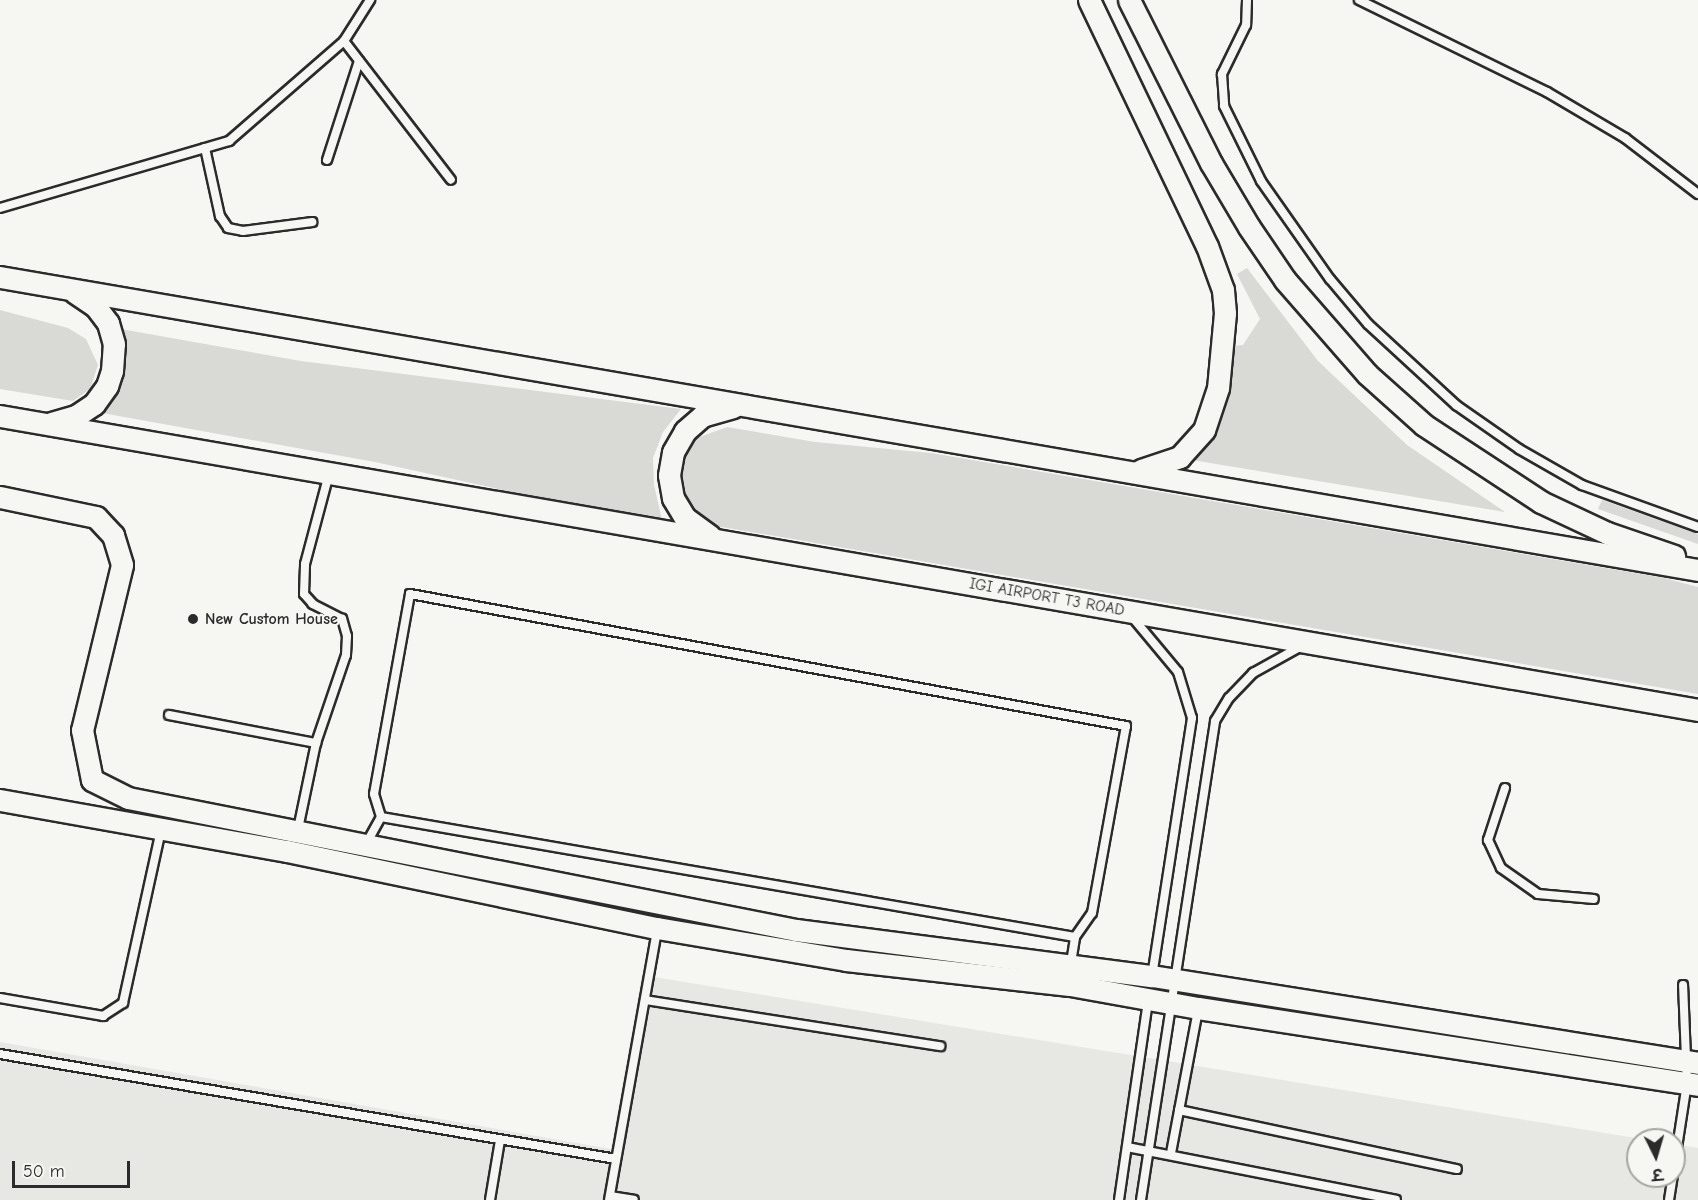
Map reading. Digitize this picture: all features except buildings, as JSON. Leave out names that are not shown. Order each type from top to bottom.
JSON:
[{"type":"main road","points":[[1089,0],[1214,262],[1225,313],[1218,388],[1204,430],[1180,457],[1151,469],[1126,471]]},
{"type":"main road","points":[[1130,1],[1211,163],[1250,228],[1285,280],[1367,374],[1424,425],[1541,502],[1607,533],[1698,564]]},
{"type":"main road","points":[[0,277],[1698,570]]},
{"type":"main road","points":[[33,422],[55,423],[76,416],[94,404],[107,386],[112,371],[114,344],[108,323],[86,299],[56,286]]},
{"type":"main road","points":[[725,542],[703,534],[685,518],[671,486],[673,452],[685,431],[702,416],[724,407],[748,406]]},
{"type":"main road","points":[[0,416],[725,542]]},
{"type":"main road","points":[[0,497],[96,517],[113,535],[122,565],[119,584],[82,730],[92,780],[128,798],[153,805],[298,829],[558,886],[796,930],[1071,966],[1150,988],[1172,1003],[1198,1008],[1692,1084]]},
{"type":"main road","name":"IGI AIRPORT T3 ROAD","points":[[725,542],[1698,710]]},
{"type":"main road","points":[[0,800],[360,866],[657,928],[846,960],[1070,985],[1150,988],[1175,980],[1692,1062]]},
{"type":"lane","points":[[0,208],[229,141],[344,41],[370,0]]},
{"type":"lane","points":[[1247,0],[1246,26],[1222,74],[1224,106],[1261,181],[1330,279],[1368,324],[1456,405],[1519,449],[1582,485],[1698,527]]},
{"type":"lane","points":[[1359,0],[1547,92],[1625,138],[1698,195]]},
{"type":"lane","points":[[344,41],[451,180]]},
{"type":"lane","points":[[327,160],[359,61]]},
{"type":"lane","points":[[205,148],[220,216],[228,228],[243,231],[312,222]]},
{"type":"lane","points":[[298,829],[316,743],[347,646],[342,619],[313,604],[304,594],[305,564],[329,473]]},
{"type":"lane","points":[[360,866],[366,843],[381,817],[374,794],[410,594],[1126,726],[1092,913],[1076,938],[1071,966]]},
{"type":"lane","points":[[1122,1200],[1127,1147],[1150,988],[1192,718],[1185,687],[1174,664],[1126,610]]},
{"type":"lane","points":[[1141,1200],[1215,721],[1229,698],[1253,673],[1309,642]]},
{"type":"lane","points":[[169,715],[316,743]]},
{"type":"lane","points":[[1505,788],[1488,840],[1501,868],[1538,894],[1594,899]]},
{"type":"lane","points":[[381,817],[1076,938]]},
{"type":"lane","points":[[0,998],[103,1016],[123,1003],[161,828]]},
{"type":"lane","points":[[633,1200],[609,1198],[657,928]]},
{"type":"lane","points":[[1682,1128],[1692,1084],[1692,1062],[1683,985]]},
{"type":"lane","points":[[645,1000],[940,1046]]},
{"type":"lane","points":[[1171,1153],[1198,1008]]},
{"type":"lane","points":[[0,1054],[616,1159]]},
{"type":"lane","points":[[1179,1110],[1457,1169]]},
{"type":"lane","points":[[490,1200],[500,1140]]},
{"type":"lane","points":[[1127,1147],[1171,1153],[1396,1200]]},
{"type":"shaded area","points":[[1247,268],[1318,361],[1407,445],[1505,512],[1192,460],[1219,422],[1233,346],[1243,345],[1260,319],[1237,274]]},
{"type":"shaded area","points":[[0,310],[68,328],[86,339],[98,365],[90,389],[73,401],[0,389]]},
{"type":"shaded area","points":[[115,328],[301,361],[681,409],[663,432],[653,458],[654,485],[662,520],[576,506],[375,462],[102,413],[121,383],[122,360]]},
{"type":"shaded area","points":[[727,427],[815,442],[931,453],[1664,578],[1698,587],[1698,694],[716,526],[699,516],[688,503],[682,490],[680,467],[684,451],[694,439]]},
{"type":"shaded area","points":[[1602,500],[1698,534],[1698,544],[1598,509]]},
{"type":"shaded area","points":[[642,975],[1626,1136],[1626,1188],[1686,1188],[1686,1146],[1698,1148],[1698,1200],[0,1200],[0,1042],[611,1149]]},
{"type":"place","name":"New Custom House","points":[[193,619]]}]
